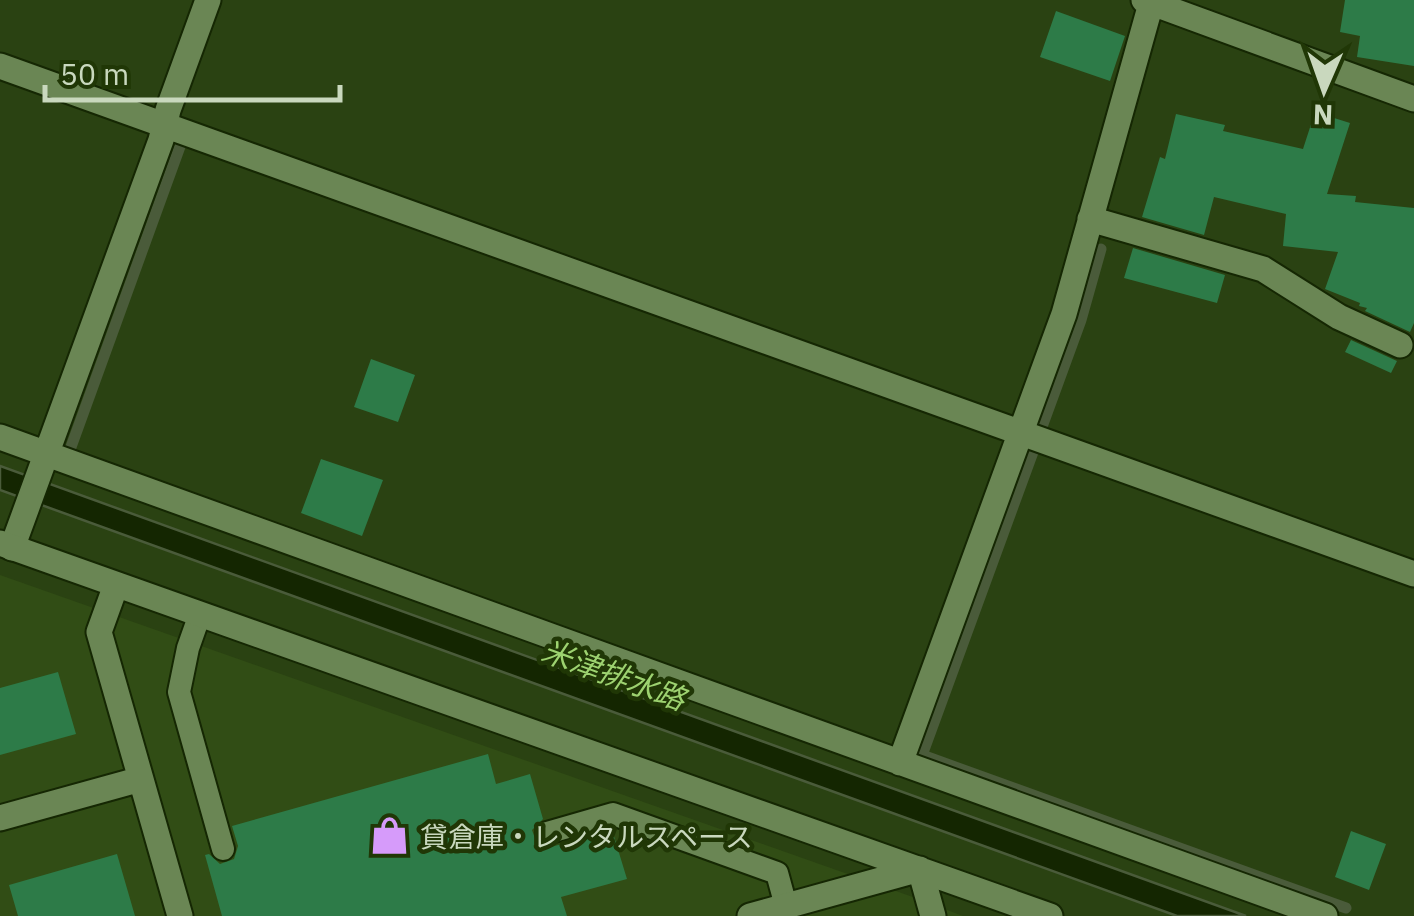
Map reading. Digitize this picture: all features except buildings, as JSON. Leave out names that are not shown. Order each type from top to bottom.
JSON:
[{"type":"street","points":[[208,0],[44,461],[24,515],[6,546],[1050,916]]},
{"type":"street","points":[[900,763],[1064,314],[1149,1],[1414,99]]},
{"type":"street","points":[[0,66],[1414,574]]},
{"type":"street","points":[[1090,219],[1263,270],[1339,317],[1400,345]]},
{"type":"street","points":[[0,437],[44,461],[1324,916]]},
{"type":"street","points":[[116,585],[100,632],[180,916]]},
{"type":"street","points":[[0,818],[141,779]]},
{"type":"street","points":[[750,916],[920,868]]},
{"type":"street","points":[[920,868],[934,916]]},
{"type":"lane","points":[[200,614],[179,692],[223,850]]},
{"type":"lane","points":[[547,833],[612,814],[777,873],[786,906]]},
{"type":"shaded area","points":[[0,466],[1246,916],[1177,916],[0,490]]},
{"type":"shaded area","points":[[0,575],[910,896],[963,916],[0,916]]},
{"type":"waterway","points":[[71,447],[182,141]]},
{"type":"waterway","points":[[1043,424],[1081,320],[1101,249]]},
{"type":"waterway","points":[[921,758],[1033,452]]},
{"type":"waterway","points":[[922,755],[1346,908]]},
{"type":"place","name":"貸倉庫・レンタルスペース","points":[[390,836]]},
{"type":"water label","name":"米津排水路","points":[[614,674]]}]
